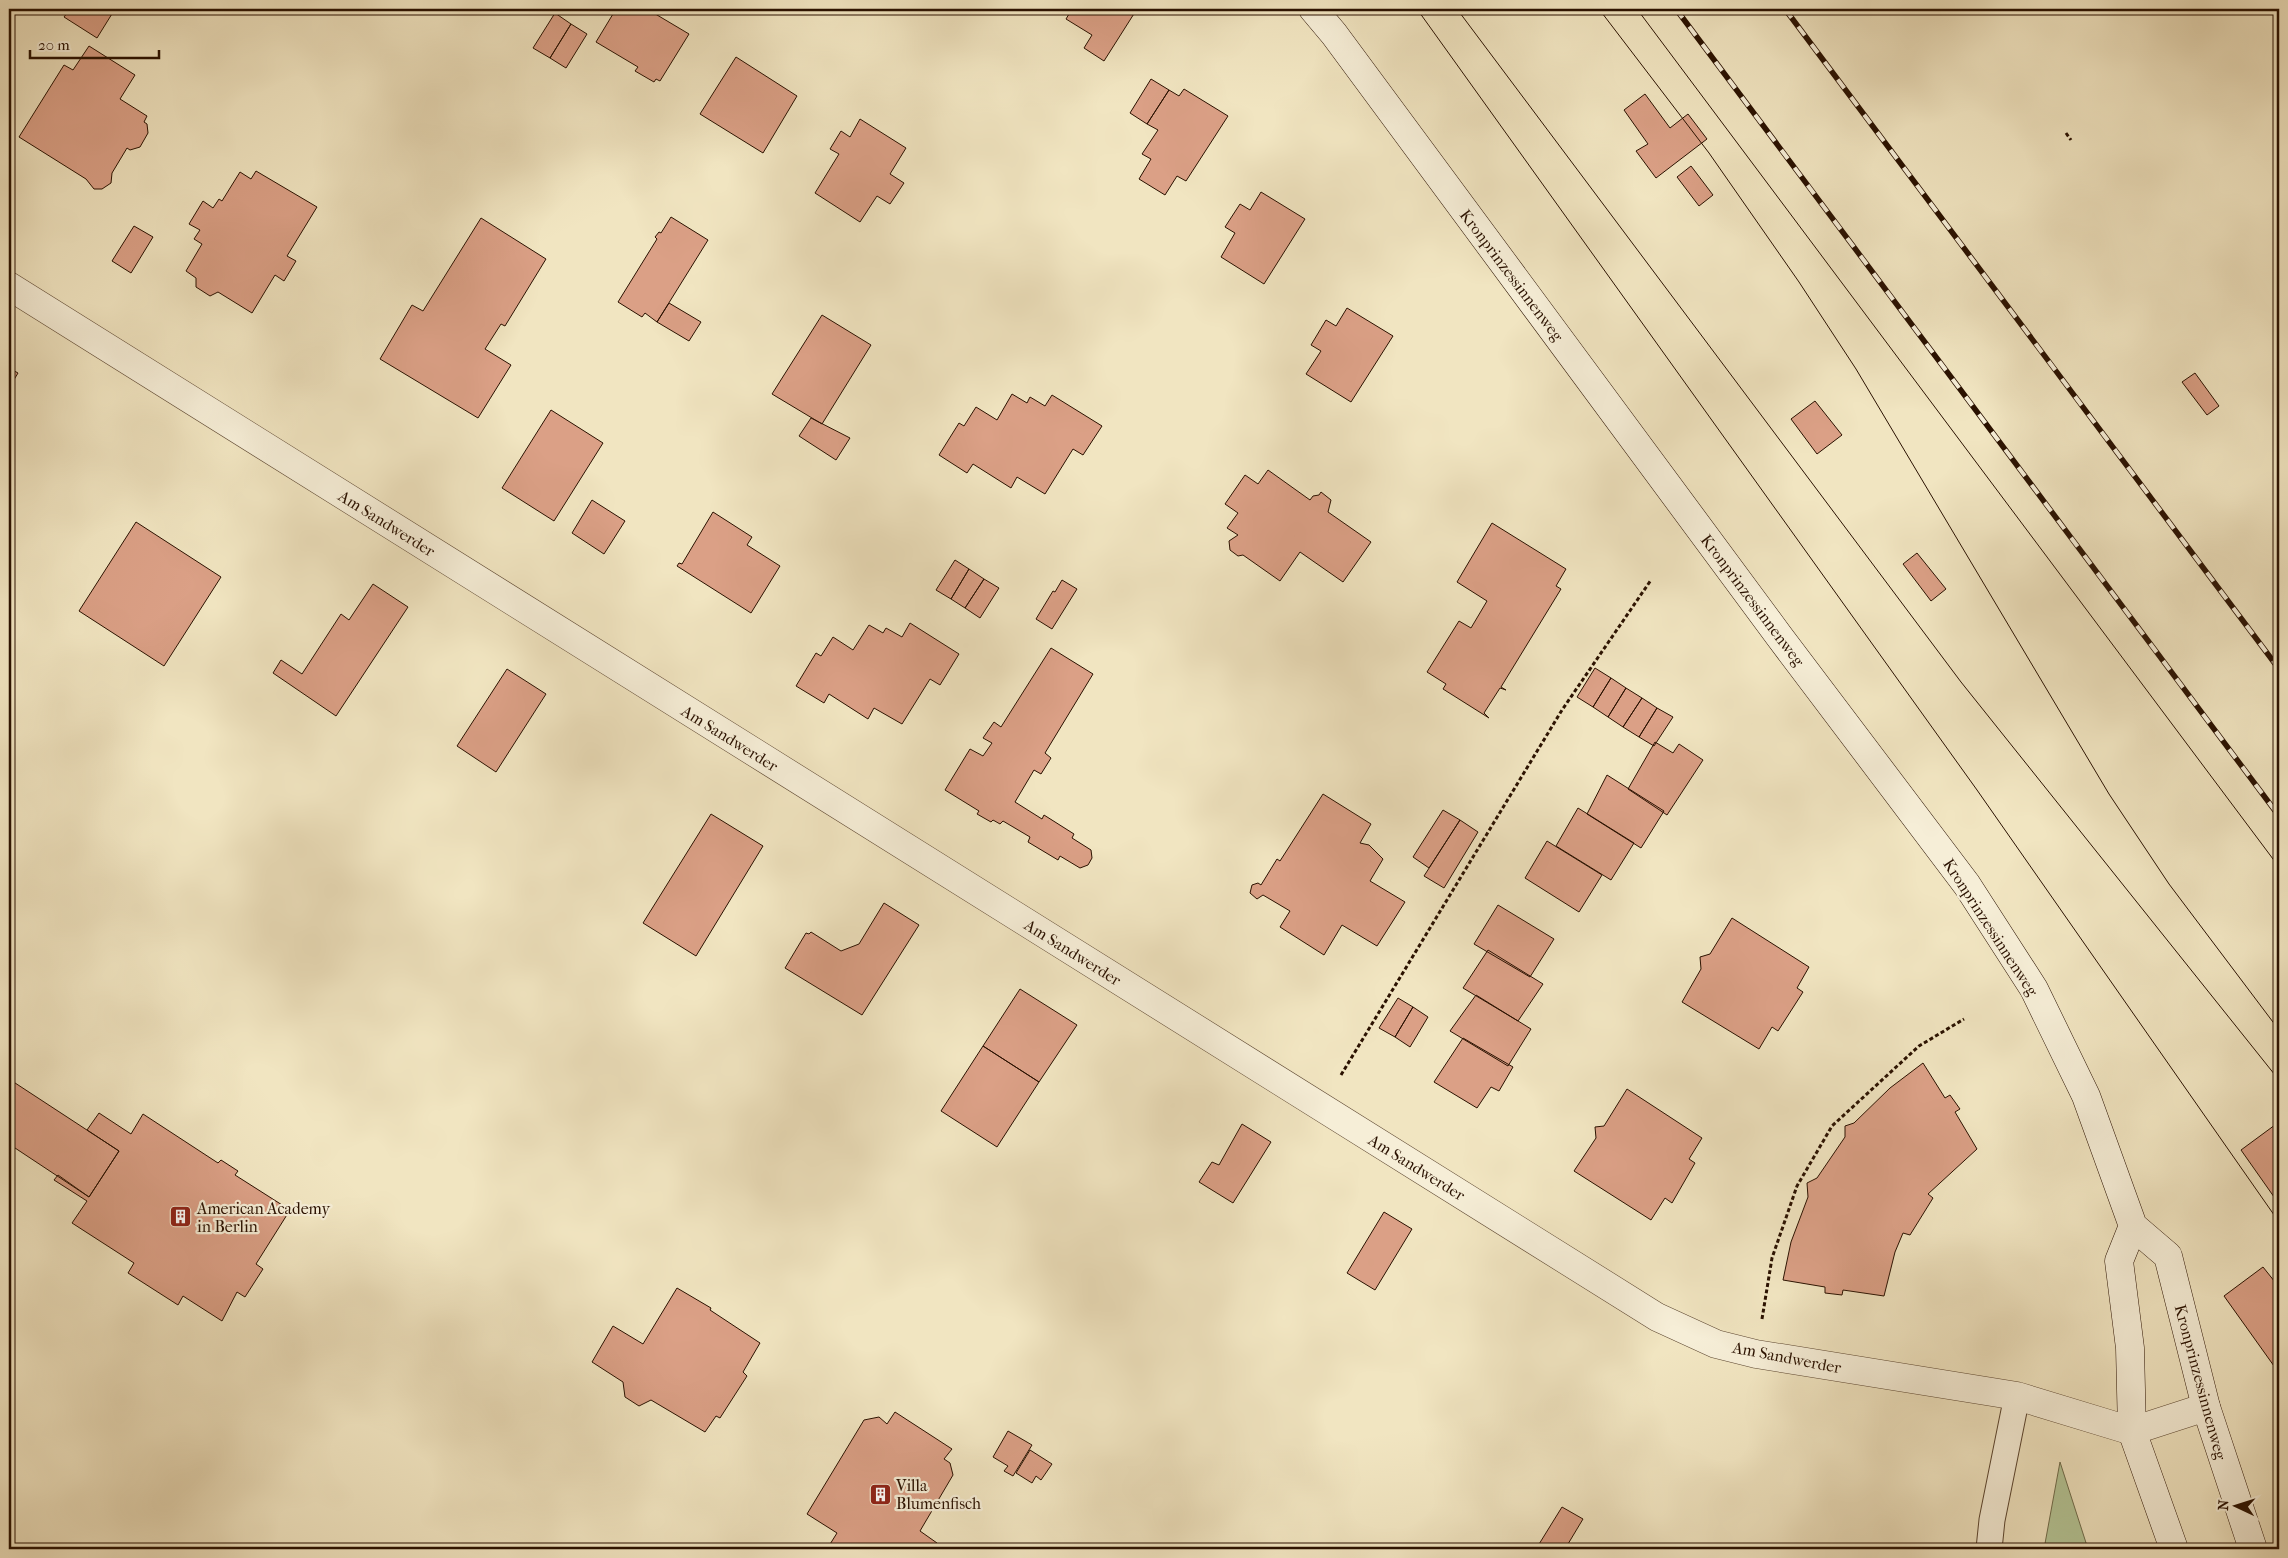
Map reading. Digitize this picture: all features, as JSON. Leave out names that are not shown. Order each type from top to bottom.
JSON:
[{"type":"street","name":"Kronprinzessinnenweg","points":[[1313,9],[1334,34],[1773,628],[1967,885],[2038,998],[2086,1096],[2133,1226],[2168,1256],[2206,1407],[2232,1492],[2253,1549]]},
{"type":"street","name":"Am Sandwerder","points":[[9,286],[1657,1317],[1716,1344],[1756,1354],[2017,1396],[2132,1431]]},
{"type":"street","points":[[2133,1226],[2118,1261],[2130,1348],[2132,1431],[2174,1549]]},
{"type":"street","points":[[2132,1431],[2206,1407]]},
{"type":"lane","points":[[1989,1549],[1992,1520],[2017,1396]]},
{"type":"path","points":[[2066,133],[2071,140]]},
{"type":"path","points":[[1321,1107],[1562,710],[1651,580]]},
{"type":"path","points":[[1756,1354],[1772,1258],[1797,1186],[1832,1126],[1919,1046],[1964,1019]]},
{"type":"green space","points":[[2060,1462],[2088,1549],[2044,1549]]},
{"type":"building","points":[[70,9],[115,9],[97,38],[64,17]]},
{"type":"building","points":[[616,9],[647,9],[689,34],[660,81],[656,79],[654,82],[635,71],[638,67],[596,42]]},
{"type":"building","points":[[1072,9],[1137,9],[1104,61],[1084,48],[1092,35],[1066,19]]},
{"type":"building","points":[[555,13],[571,24],[550,58],[533,48]]},
{"type":"building","points":[[571,24],[587,34],[566,68],[550,58]]},
{"type":"building","points":[[89,46],[135,75],[120,99],[147,116],[144,122],[147,124],[148,133],[140,147],[130,150],[127,148],[112,173],[111,183],[102,189],[94,189],[86,179],[19,137],[64,65],[73,70]]},
{"type":"building","points":[[736,57],[797,96],[763,153],[700,114]]},
{"type":"building","points":[[1151,79],[1169,90],[1147,124],[1130,113]]},
{"type":"building","points":[[1184,89],[1228,116],[1186,181],[1177,176],[1165,195],[1139,179],[1151,159],[1142,154],[1158,130],[1147,124],[1169,90],[1179,96]]},
{"type":"building","points":[[1645,94],[1670,128],[1688,114],[1707,139],[1656,178],[1636,151],[1648,144],[1624,110]]},
{"type":"building","points":[[860,119],[906,148],[890,174],[904,183],[890,204],[877,196],[860,222],[815,193],[839,154],[830,149],[841,131],[850,137]]},
{"type":"building","points":[[1691,166],[1713,195],[1699,206],[1677,177]]},
{"type":"building","points":[[256,171],[317,207],[287,256],[296,261],[284,281],[275,275],[252,313],[218,292],[210,296],[196,287],[196,278],[186,271],[202,244],[194,239],[200,230],[189,224],[203,201],[213,208],[219,199],[222,201],[240,172],[251,179]]},
{"type":"building","points":[[1261,192],[1305,219],[1264,284],[1221,257],[1235,233],[1225,227],[1240,204],[1250,210]]},
{"type":"building","points":[[671,217],[708,240],[657,322],[645,313],[642,317],[618,302],[657,239],[655,237],[659,232],[661,233]]},
{"type":"building","points":[[481,218],[546,259],[505,326],[501,324],[485,349],[511,365],[478,418],[380,359],[412,305],[423,311]]},
{"type":"building","points":[[134,226],[153,237],[131,273],[112,261]]},
{"type":"building","points":[[669,303],[701,322],[689,341],[657,322]]},
{"type":"building","points":[[1347,308],[1393,336],[1351,402],[1306,374],[1321,351],[1311,345],[1326,320],[1336,326]]},
{"type":"building","points":[[822,315],[871,345],[822,424],[772,394]]},
{"type":"building","points":[[9,368],[18,373],[9,388]]},
{"type":"building","points":[[2195,373],[2219,406],[2207,415],[2182,382]]},
{"type":"building","points":[[1012,394],[1027,403],[1030,397],[1045,406],[1052,395],[1102,426],[1083,455],[1073,449],[1045,494],[1017,477],[1011,488],[973,464],[967,473],[939,455],[959,423],[964,426],[976,407],[997,420]]},
{"type":"building","points":[[1815,401],[1842,435],[1817,454],[1791,419]]},
{"type":"building","points":[[551,410],[603,443],[554,521],[502,488]]},
{"type":"building","points":[[811,418],[850,438],[836,460],[799,436]]},
{"type":"building","points":[[1268,470],[1310,500],[1321,492],[1331,500],[1328,512],[1371,542],[1343,582],[1300,552],[1280,581],[1243,555],[1238,556],[1230,550],[1229,541],[1238,535],[1227,528],[1238,513],[1225,504],[1245,475],[1258,484]]},
{"type":"building","points":[[592,500],[625,521],[604,554],[572,533]]},
{"type":"building","points":[[713,512],[752,537],[747,545],[780,566],[751,613],[677,566],[679,563],[682,564]]},
{"type":"building","points":[[136,522],[221,577],[164,666],[79,611]]},
{"type":"building","points":[[1492,523],[1566,569],[1556,586],[1561,589],[1501,687],[1506,690],[1500,688],[1484,713],[1489,718],[1443,689],[1446,684],[1427,672],[1459,621],[1471,628],[1487,601],[1457,582]]},
{"type":"building","points":[[1917,553],[1946,589],[1931,601],[1903,564]]},
{"type":"building","points":[[955,560],[969,569],[951,599],[936,590]]},
{"type":"building","points":[[969,569],[984,579],[965,608],[951,599]]},
{"type":"building","points":[[984,579],[999,588],[980,618],[965,608]]},
{"type":"building","points":[[1062,580],[1077,589],[1052,629],[1036,619]]},
{"type":"building","points":[[373,584],[408,607],[336,716],[273,673],[281,660],[302,674],[341,614],[349,620]]},
{"type":"building","points":[[910,623],[959,654],[940,685],[930,679],[902,724],[874,708],[868,719],[829,694],[824,703],[796,686],[816,653],[821,656],[833,637],[853,650],[869,625],[883,633],[886,628],[902,637]]},
{"type":"building","points":[[1051,648],[1093,674],[1045,753],[1051,758],[1041,774],[1034,770],[1015,802],[1042,819],[1044,815],[1074,834],[1072,838],[1091,850],[1092,858],[1088,865],[1080,868],[1060,856],[1058,860],[1028,842],[1030,837],[1003,821],[1000,824],[993,820],[991,822],[977,814],[979,811],[945,790],[970,749],[983,756],[992,743],[983,738],[994,722],[1001,727]]},
{"type":"building","points":[[1595,668],[1611,678],[1593,707],[1577,697]]},
{"type":"building","points":[[507,669],[546,694],[496,772],[457,746]]},
{"type":"building","points":[[1611,678],[1626,688],[1608,717],[1593,707]]},
{"type":"building","points":[[1626,688],[1642,698],[1623,727],[1608,717]]},
{"type":"building","points":[[1642,698],[1657,708],[1639,737],[1623,727]]},
{"type":"building","points":[[1657,708],[1673,717],[1654,746],[1639,737]]},
{"type":"building","points":[[1655,742],[1673,753],[1679,744],[1703,760],[1667,815],[1628,789]]},
{"type":"building","points":[[1607,775],[1664,811],[1641,848],[1587,814]]},
{"type":"building","points":[[1323,794],[1371,824],[1360,843],[1369,845],[1383,859],[1370,881],[1405,902],[1377,946],[1342,925],[1324,955],[1280,927],[1290,911],[1263,895],[1257,899],[1250,893],[1252,885],[1258,883],[1261,885],[1277,859],[1280,861]]},
{"type":"building","points":[[1578,808],[1634,843],[1611,880],[1556,846]]},
{"type":"building","points":[[1443,810],[1460,820],[1429,868],[1413,857]]},
{"type":"building","points":[[711,814],[763,846],[696,956],[643,923]]},
{"type":"building","points":[[1460,820],[1478,832],[1444,888],[1424,876]]},
{"type":"building","points":[[1547,841],[1602,875],[1579,912],[1525,878]]},
{"type":"building","points":[[884,903],[919,925],[862,1015],[785,968],[806,933],[809,934],[811,932],[841,951],[859,944]]},
{"type":"building","points":[[1498,905],[1554,939],[1530,977],[1474,944]]},
{"type":"building","points":[[1732,918],[1809,967],[1797,988],[1803,992],[1778,1031],[1772,1027],[1759,1049],[1682,1002],[1701,969],[1700,957],[1710,954]]},
{"type":"building","points":[[1488,950],[1543,984],[1518,1021],[1463,988]]},
{"type":"building","points":[[1020,989],[1077,1025],[1039,1082],[983,1046]]},
{"type":"building","points":[[1476,995],[1531,1029],[1508,1066],[1450,1031]]},
{"type":"building","points":[[1398,998],[1413,1007],[1395,1037],[1379,1028]]},
{"type":"building","points":[[1413,1007],[1428,1017],[1410,1047],[1395,1037]]},
{"type":"building","points":[[1463,1038],[1513,1067],[1499,1091],[1491,1087],[1477,1108],[1434,1082]]},
{"type":"building","points":[[983,1046],[1039,1082],[997,1147],[941,1111]]},
{"type":"building","points":[[1923,1063],[1945,1098],[1950,1095],[1960,1109],[1955,1112],[1977,1149],[1928,1194],[1933,1198],[1910,1235],[1903,1233],[1895,1252],[1884,1296],[1843,1290],[1842,1295],[1825,1293],[1825,1287],[1783,1280],[1791,1242],[1808,1197],[1807,1183],[1817,1178],[1845,1137],[1845,1126],[1854,1123],[1890,1088]]},
{"type":"building","points":[[9,1079],[119,1151],[89,1197],[9,1144]]},
{"type":"building","points":[[1627,1089],[1702,1138],[1689,1159],[1695,1163],[1672,1203],[1665,1198],[1651,1220],[1574,1171],[1596,1138],[1595,1127],[1604,1126]]},
{"type":"building","name":"American Academy in Berlin","points":[[99,1113],[131,1134],[143,1114],[218,1163],[221,1160],[238,1171],[235,1175],[290,1210],[256,1264],[263,1269],[245,1297],[237,1292],[222,1321],[183,1296],[178,1305],[128,1273],[134,1263],[72,1223],[87,1201],[54,1180],[58,1175],[89,1197],[119,1151],[87,1130]]},
{"type":"building","points":[[2279,1122],[2279,1204],[2241,1150]]},
{"type":"building","points":[[1242,1124],[1271,1142],[1233,1203],[1199,1182],[1212,1162],[1219,1165]]},
{"type":"building","points":[[1384,1212],[1412,1229],[1375,1290],[1347,1273]]},
{"type":"building","points":[[2263,1267],[2279,1287],[2279,1373],[2224,1296]]},
{"type":"building","points":[[677,1288],[711,1308],[710,1310],[760,1343],[743,1372],[747,1376],[720,1418],[716,1416],[705,1432],[651,1400],[639,1406],[625,1397],[623,1382],[592,1362],[613,1326],[643,1344]]},
{"type":"building","name":"Villa Blumenfisch","points":[[895,1412],[952,1449],[944,1459],[950,1463],[953,1475],[920,1531],[937,1543],[933,1549],[827,1549],[837,1533],[807,1514],[864,1420],[879,1417],[887,1424]]},
{"type":"building","points":[[1008,1431],[1032,1445],[1013,1476],[1004,1471],[1008,1466],[993,1457]]},
{"type":"building","points":[[1030,1450],[1052,1464],[1041,1480],[1036,1476],[1032,1483],[1016,1473]]},
{"type":"building","points":[[1562,1507],[1583,1519],[1565,1549],[1536,1549]]},
{"type":"tram line","points":[[1417,9],[1977,790],[2279,1222]]},
{"type":"tram line","points":[[1457,9],[1961,682],[2279,1080]]},
{"type":"tram line","points":[[1599,9],[1709,153],[1799,282],[1856,369],[2109,794],[2169,884],[2279,1030]]},
{"type":"tram line","points":[[1637,9],[2279,867]]},
{"type":"railway","points":[[1676,9],[2279,816]]},
{"type":"railway","points":[[1785,9],[2279,669]]},
{"type":"place","name":"American Academy in Berlin","points":[[181,1217]]},
{"type":"place","name":"Villa Blumenfisch","points":[[880,1494]]}]
